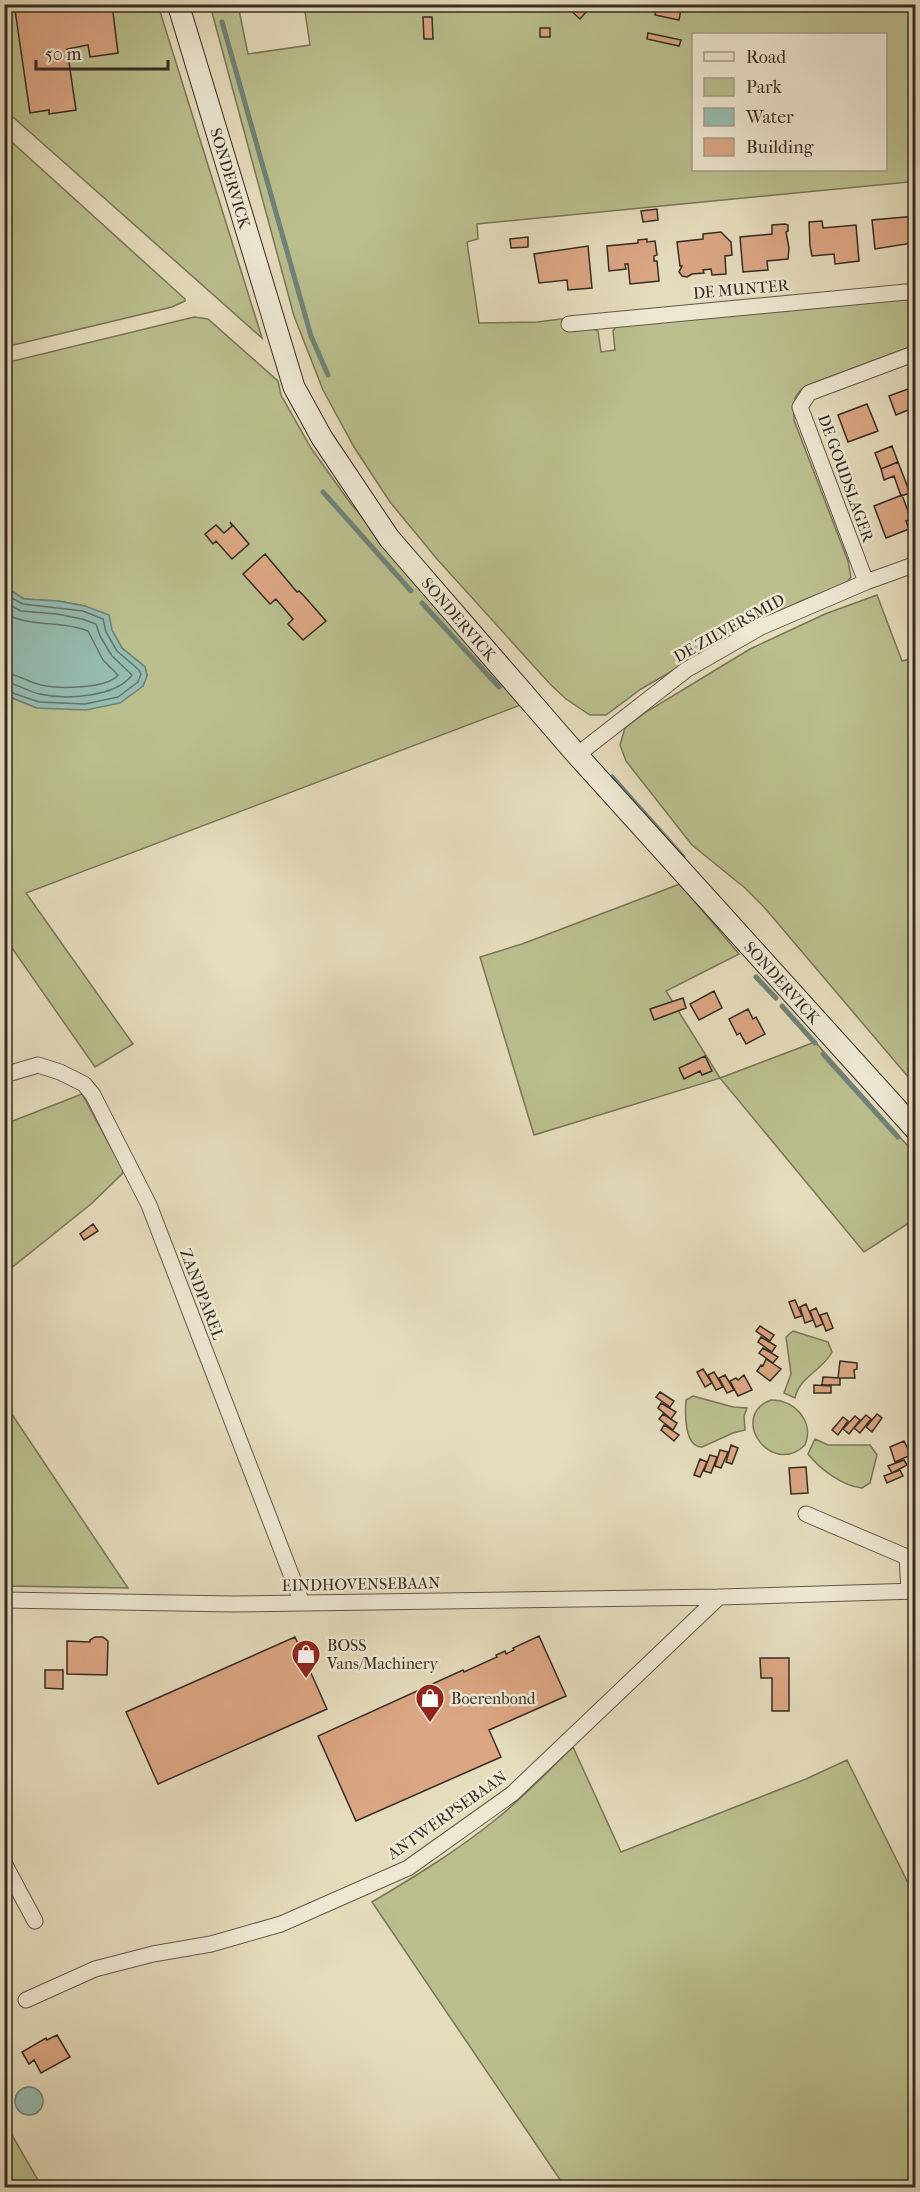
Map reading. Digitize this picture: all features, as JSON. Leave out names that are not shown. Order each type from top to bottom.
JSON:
[{"type":"street","name":"SONDERVICK","points":[[178,4],[294,387],[322,438],[389,538],[577,754],[915,1130]]},
{"type":"street","name":"DE MUNTER","points":[[569,324],[915,293]]},
{"type":"street","name":"DE GOUDSLAGER","points":[[866,582],[800,407],[809,393],[915,354]]},
{"type":"street","name":"DE ZILVERSMID","points":[[577,754],[686,670],[761,627],[866,582],[915,564]]},
{"type":"street","name":"ZANDPAREL","points":[[4,1075],[38,1065],[60,1072],[84,1084],[93,1095],[149,1205],[302,1603]]},
{"type":"street","points":[[719,1597],[912,1591],[907,1557],[806,1514]]},
{"type":"street","name":"EINDHOVENSEBAAN","points":[[4,1600],[233,1604],[719,1597]]},
{"type":"street","name":"ANTWERPSEBAAN","points":[[26,2001],[95,1969],[153,1954],[211,1944],[281,1923],[408,1868],[512,1794],[719,1597]]},
{"type":"street","points":[[4,1863],[35,1921]]},
{"type":"green space","points":[[5,5],[158,5],[262,338],[5,110]]},
{"type":"green space","points":[[210,5],[238,5],[248,54],[310,45],[304,5],[915,5],[915,193],[909,182],[477,224],[478,239],[467,242],[479,323],[537,322],[569,318],[598,331],[601,352],[615,350],[613,331],[616,326],[910,298],[914,301],[915,345],[808,385],[799,392],[795,400],[794,420],[848,561],[851,577],[845,584],[801,601],[727,639],[641,689],[606,715],[590,715],[566,699],[550,684],[437,559],[390,502],[354,447],[323,390],[294,316]]},
{"type":"green space","points":[[4,135],[185,301],[172,307],[5,347]]},
{"type":"green space","points":[[194,317],[208,319],[278,381],[281,395],[311,448],[351,504],[523,704],[26,893],[133,1044],[95,1067],[5,938],[5,695],[37,708],[143,686],[147,675],[145,667],[122,648],[112,630],[85,606],[58,601],[24,599],[5,587],[5,363]]},
{"type":"green space","points":[[877,595],[902,661],[914,658],[915,663],[915,1085],[764,907],[745,888],[692,845],[626,761],[620,745],[625,728],[646,712],[750,649],[825,614]]},
{"type":"green space","points":[[680,884],[739,954],[666,991],[720,1078],[534,1135],[480,957],[522,944]]},
{"type":"green space","points":[[815,1042],[915,1154],[915,1219],[864,1252],[720,1078]]},
{"type":"green space","points":[[82,1094],[123,1170],[122,1174],[91,1204],[5,1273],[5,1124]]},
{"type":"green space","points":[[793,1331],[828,1342],[832,1352],[823,1364],[801,1384],[795,1398],[784,1393],[791,1374],[786,1337]]},
{"type":"green space","points":[[693,1396],[733,1407],[747,1408],[744,1416],[745,1430],[702,1447],[696,1446],[689,1436],[686,1421],[686,1400]]},
{"type":"green space","points":[[771,1400],[787,1403],[795,1408],[805,1420],[807,1436],[805,1445],[792,1453],[779,1454],[768,1449],[759,1441],[754,1430],[753,1418],[759,1408]]},
{"type":"green space","points":[[5,1404],[128,1588],[5,1586]]},
{"type":"green space","points":[[815,1439],[828,1445],[870,1445],[877,1455],[870,1483],[862,1488],[854,1487],[825,1471],[808,1454]]},
{"type":"green space","points":[[573,1747],[621,1852],[806,1779],[847,1760],[915,1897],[915,2187],[565,2187],[372,1902],[481,1831],[515,1803]]},
{"type":"green space","points":[[5,2123],[42,2187],[5,2187]]},
{"type":"water","points":[[5,587],[24,599],[58,601],[85,606],[109,615],[112,630],[122,648],[145,667],[147,676],[143,686],[120,703],[86,710],[37,708],[5,695]]},
{"type":"water","points":[[29,2087],[39,2091],[43,2101],[39,2111],[29,2115],[19,2111],[15,2101],[19,2091]]},
{"type":"building","points":[[53,4],[112,4],[118,53],[90,57],[88,45],[67,49],[76,110],[49,114],[49,110],[30,113],[15,10]]},
{"type":"building","points":[[569,4],[593,4],[580,19],[567,7]]},
{"type":"building","points":[[657,4],[682,4],[679,20],[655,15]]},
{"type":"building","points":[[423,17],[432,17],[433,39],[424,39]]},
{"type":"building","points":[[540,28],[550,28],[550,37],[540,37]]},
{"type":"building","points":[[648,33],[681,40],[679,46],[647,39]]},
{"type":"building","points":[[657,209],[658,220],[643,222],[641,211]]},
{"type":"building","points":[[916,216],[916,250],[912,243],[875,249],[872,220]]},
{"type":"building","points":[[822,221],[823,228],[856,225],[859,261],[835,264],[834,254],[812,256],[809,222]]},
{"type":"building","points":[[772,225],[788,225],[786,232],[789,248],[788,259],[767,261],[768,270],[743,272],[740,237],[772,234]]},
{"type":"building","points":[[721,232],[731,242],[732,255],[725,256],[726,274],[712,275],[711,269],[703,270],[704,273],[682,276],[679,272],[682,266],[680,266],[677,242],[703,239],[703,234]]},
{"type":"building","points":[[528,237],[528,247],[511,248],[510,239]]},
{"type":"building","points":[[647,239],[647,242],[655,241],[657,255],[654,256],[654,261],[657,261],[659,281],[630,284],[628,264],[625,264],[626,269],[609,271],[607,246],[638,243],[638,240]]},
{"type":"building","points":[[588,246],[592,288],[568,290],[567,280],[539,283],[534,254]]},
{"type":"building","points":[[916,386],[916,414],[913,408],[896,415],[889,396]]},
{"type":"building","points":[[867,404],[878,431],[848,442],[838,415]]},
{"type":"building","points":[[892,446],[898,462],[881,469],[875,453]]},
{"type":"building","points":[[898,462],[910,493],[901,496],[894,476],[884,480],[881,469]]},
{"type":"building","points":[[902,495],[911,519],[906,521],[909,529],[886,538],[874,506]]},
{"type":"building","points":[[230,522],[249,544],[232,559],[216,541],[213,544],[205,534],[216,525],[224,533],[232,526]]},
{"type":"building","points":[[265,554],[297,592],[299,591],[326,621],[303,640],[288,624],[293,619],[276,599],[270,604],[243,574]]},
{"type":"building","points":[[714,991],[722,1008],[699,1020],[690,1004]]},
{"type":"building","points":[[683,998],[686,1008],[654,1020],[650,1009]]},
{"type":"building","points":[[748,1009],[753,1019],[756,1017],[765,1034],[746,1044],[740,1033],[737,1035],[729,1019]]},
{"type":"building","points":[[705,1056],[712,1071],[702,1075],[700,1071],[684,1079],[679,1068]]},
{"type":"building","points":[[93,1224],[98,1231],[84,1240],[80,1234]]},
{"type":"building","points":[[795,1300],[802,1316],[795,1318],[789,1302]]},
{"type":"building","points":[[806,1304],[813,1320],[805,1323],[800,1307]]},
{"type":"building","points":[[816,1308],[823,1324],[816,1327],[810,1311]]},
{"type":"building","points":[[827,1313],[833,1328],[826,1331],[820,1315]]},
{"type":"building","points":[[760,1326],[774,1335],[770,1341],[756,1331]]},
{"type":"building","points":[[761,1337],[776,1346],[772,1352],[758,1342]]},
{"type":"building","points":[[763,1348],[778,1357],[773,1363],[759,1353]]},
{"type":"building","points":[[766,1359],[781,1369],[770,1381],[757,1371]]},
{"type":"building","points":[[840,1361],[857,1363],[857,1369],[854,1370],[855,1378],[838,1378]]},
{"type":"building","points":[[703,1369],[712,1383],[705,1387],[697,1372]]},
{"type":"building","points":[[714,1372],[723,1387],[716,1390],[708,1375]]},
{"type":"building","points":[[725,1375],[734,1390],[727,1393],[719,1378]]},
{"type":"building","points":[[744,1375],[752,1390],[738,1396],[730,1381],[736,1378],[738,1380]]},
{"type":"building","points":[[823,1377],[840,1378],[840,1385],[822,1385]]},
{"type":"building","points":[[814,1385],[831,1386],[831,1393],[814,1393]]},
{"type":"building","points":[[660,1392],[674,1401],[670,1407],[656,1397]]},
{"type":"building","points":[[661,1403],[676,1412],[671,1419],[658,1408]]},
{"type":"building","points":[[663,1414],[677,1423],[673,1430],[659,1419]]},
{"type":"building","points":[[877,1414],[882,1418],[872,1432],[866,1427]]},
{"type":"building","points":[[866,1415],[871,1419],[860,1433],[854,1428]]},
{"type":"building","points":[[855,1416],[860,1420],[849,1434],[843,1429]]},
{"type":"building","points":[[843,1417],[848,1421],[838,1435],[832,1430]]},
{"type":"building","points":[[664,1425],[679,1435],[674,1441],[661,1430]]},
{"type":"building","points":[[904,1441],[911,1455],[895,1462],[890,1447]]},
{"type":"building","points":[[731,1445],[738,1448],[732,1464],[726,1462]]},
{"type":"building","points":[[720,1450],[728,1452],[721,1468],[715,1466]]},
{"type":"building","points":[[710,1455],[717,1457],[711,1473],[704,1471]]},
{"type":"building","points":[[700,1459],[707,1462],[700,1477],[694,1475]]},
{"type":"building","points":[[904,1460],[907,1465],[892,1473],[888,1466]]},
{"type":"building","points":[[806,1467],[808,1493],[791,1494],[789,1468]]},
{"type":"building","points":[[900,1470],[903,1476],[887,1483],[884,1476]]},
{"type":"building","points":[[539,1636],[566,1696],[489,1730],[501,1757],[356,1821],[318,1736],[463,1670],[464,1672],[497,1657],[496,1655],[505,1651],[506,1654],[514,1650],[513,1648]]},
{"type":"building","points":[[95,1637],[103,1637],[108,1641],[107,1675],[67,1674],[67,1641],[90,1642]]},
{"type":"building","points":[[295,1637],[327,1709],[158,1784],[126,1712]]},
{"type":"building","points":[[760,1658],[789,1658],[789,1711],[772,1711],[772,1678],[761,1678]]},
{"type":"building","points":[[45,1670],[63,1670],[63,1689],[45,1688]]},
{"type":"building","points":[[57,2035],[70,2057],[41,2073],[34,2060],[29,2064],[22,2052],[46,2038],[47,2040]]},
{"type":"waterway","points":[[218,4],[219,8]]},
{"type":"waterway","points":[[222,22],[311,336],[328,375]]},
{"type":"waterway","points":[[323,492],[411,591]]},
{"type":"waterway","points":[[422,603],[499,687]]},
{"type":"waterway","points":[[612,777],[683,857]]},
{"type":"waterway","points":[[756,977],[776,998]]},
{"type":"waterway","points":[[782,1006],[815,1043]]},
{"type":"waterway","points":[[823,1054],[898,1137]]},
{"type":"place","name":"BOSS Vans/Machinery","points":[[306,1680]]},
{"type":"place","name":"Boerenbond","points":[[430,1724]]}]
